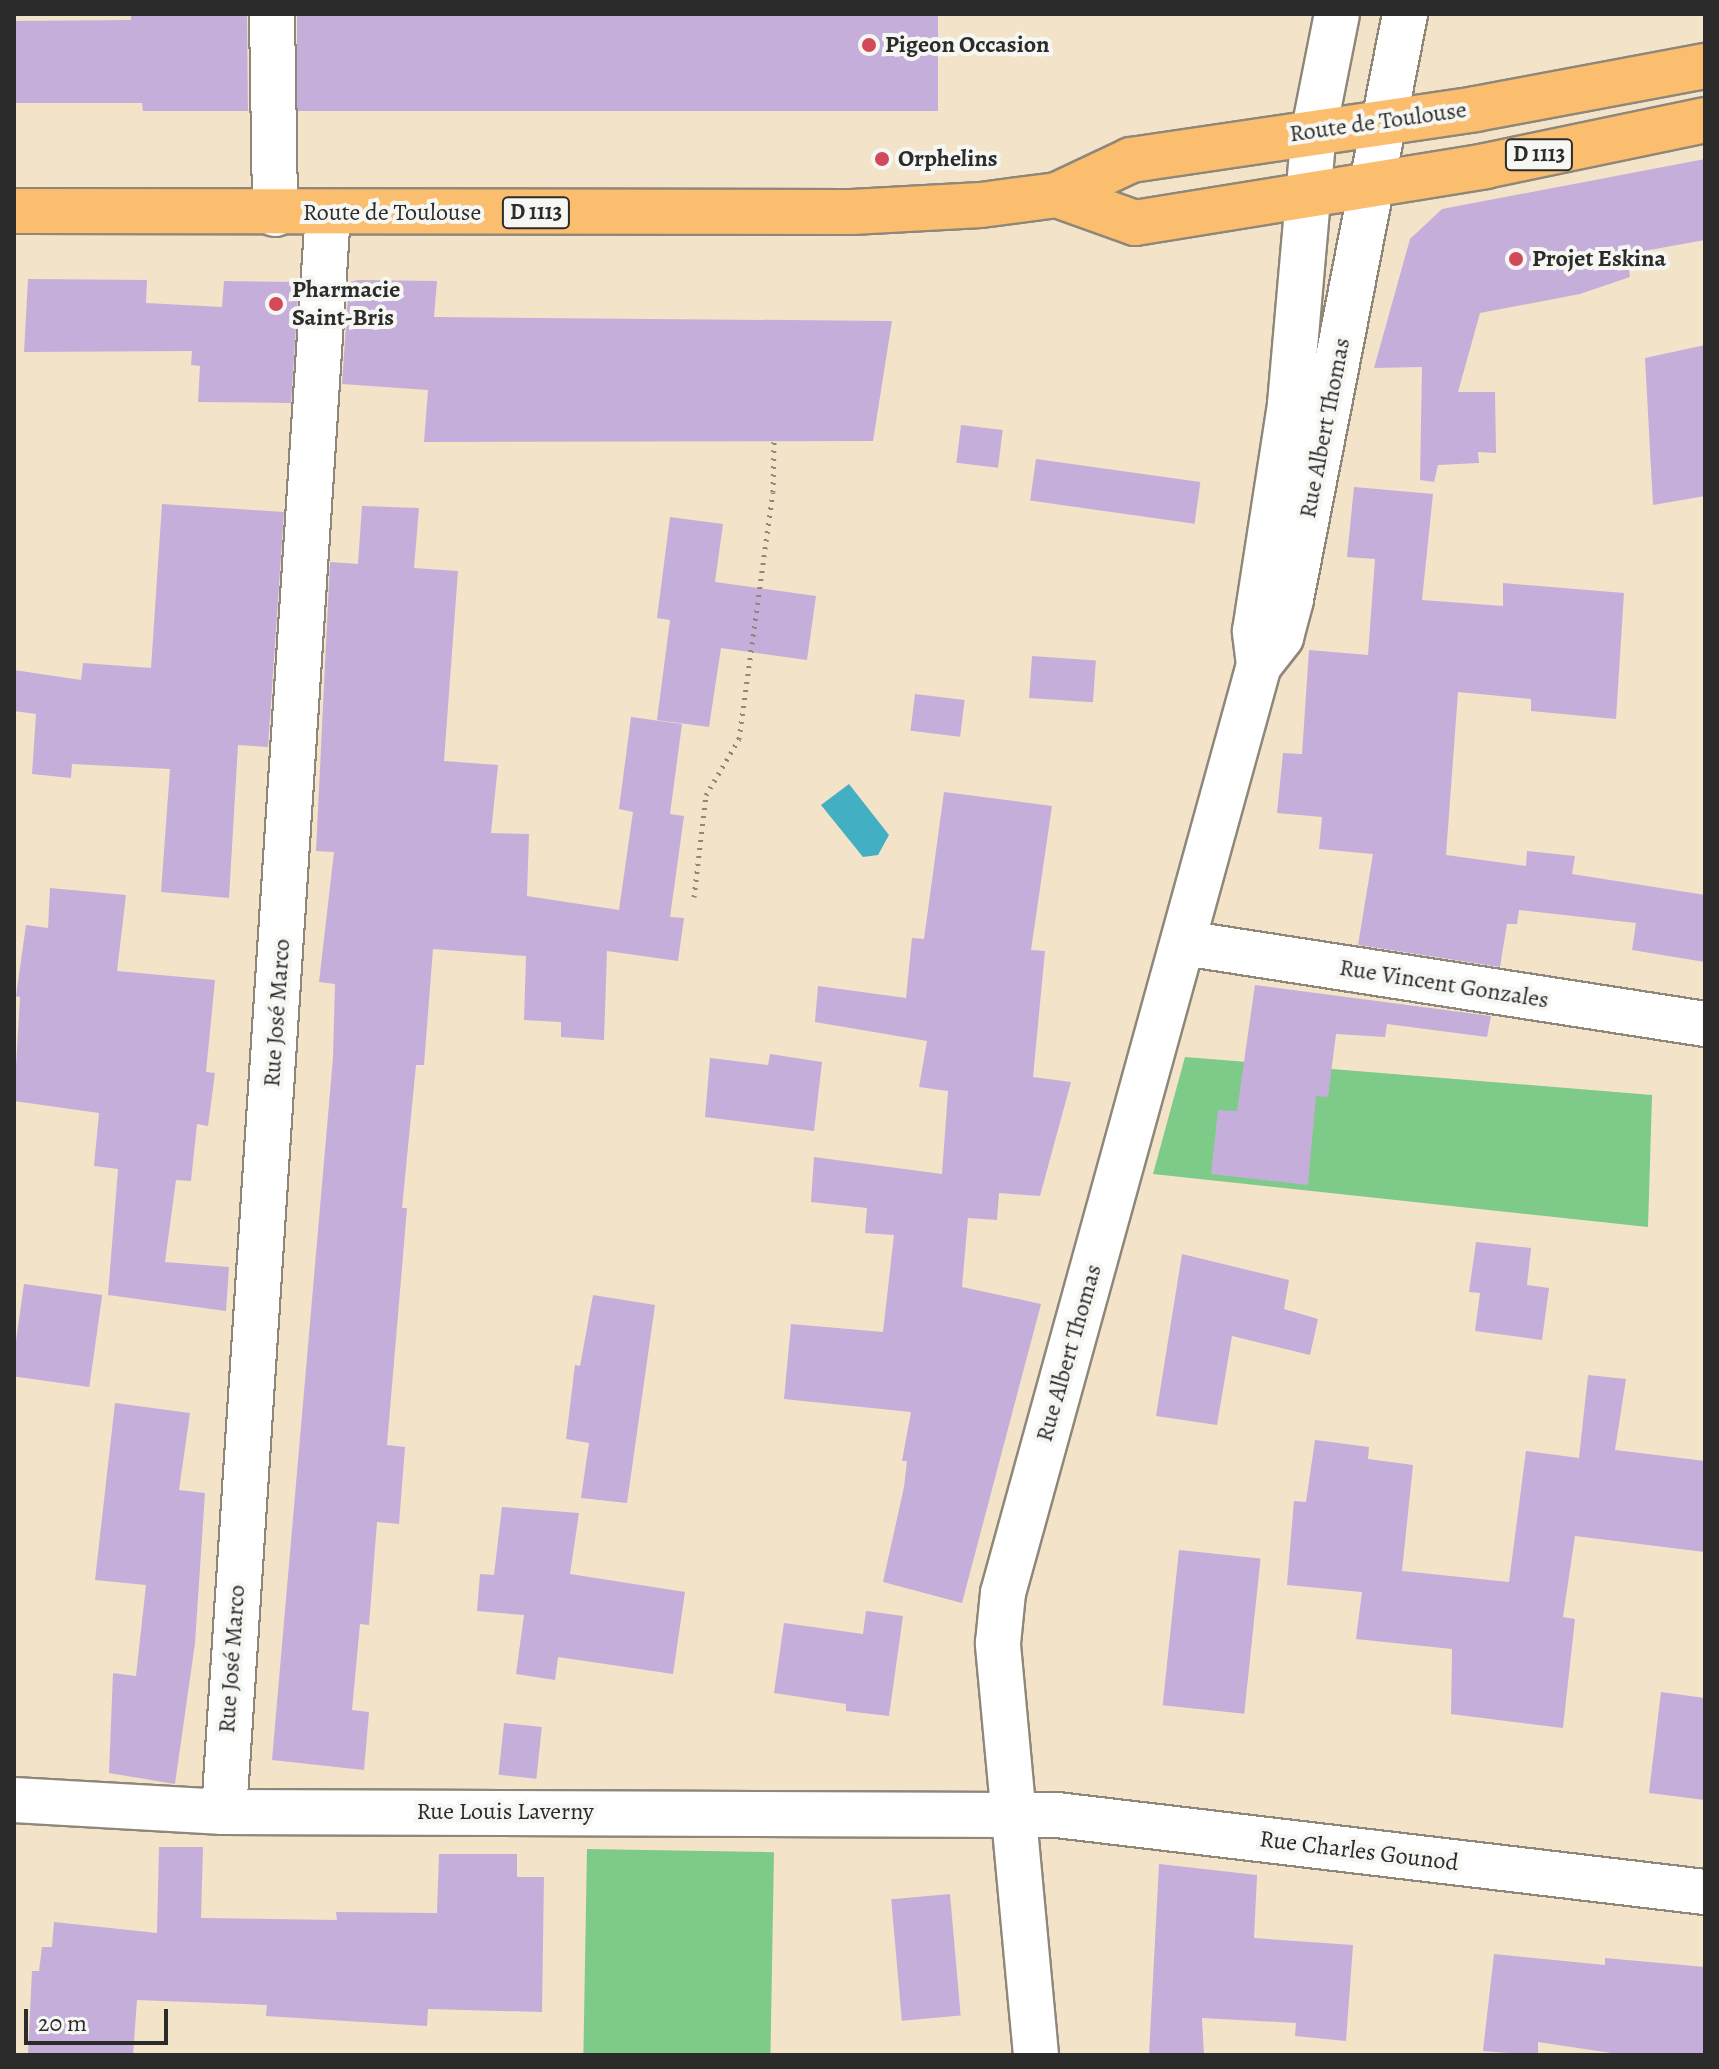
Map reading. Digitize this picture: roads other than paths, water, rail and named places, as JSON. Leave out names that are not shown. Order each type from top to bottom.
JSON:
[{"type":"main road","name":"Route de Toulouse","points":[[14,211],[275,214],[852,212],[1057,195],[1131,160],[1382,122],[1705,66]]},
{"type":"main road","name":"Route de Toulouse","points":[[1057,195],[1135,223],[1373,184],[1705,120]]},
{"type":"street","points":[[272,14],[275,214]]},
{"type":"street","name":"Rue Albert Thomas","points":[[1036,2055],[998,1643],[1003,1593],[1259,665],[1255,631],[1290,404],[1314,130],[1337,14]]},
{"type":"street","name":"Rue Albert Thomas","points":[[1259,665],[1281,637],[1291,599],[1405,14]]},
{"type":"street","name":"Rue José Marco","points":[[224,1812],[328,214]]},
{"type":"street","name":"Rue Vincent Gonzales","points":[[1184,943],[1705,1024]]},
{"type":"street","name":"Rue Louis Laverny","points":[[16,1807],[224,1812],[1013,1814]]},
{"type":"street","name":"Rue Charles Gounod","points":[[1013,1814],[1705,1892]]},
{"type":"water","points":[[849,784],[889,835],[878,855],[863,857],[821,805]]},
{"type":"place","name":"Pigeon Occasion","points":[[869,45]]},
{"type":"place","name":"Orphelins","points":[[882,159]]},
{"type":"place","name":"Projet Eskina","points":[[1516,259]]},
{"type":"place","name":"Pharmacie Saint-Bris","points":[[276,304]]}]
